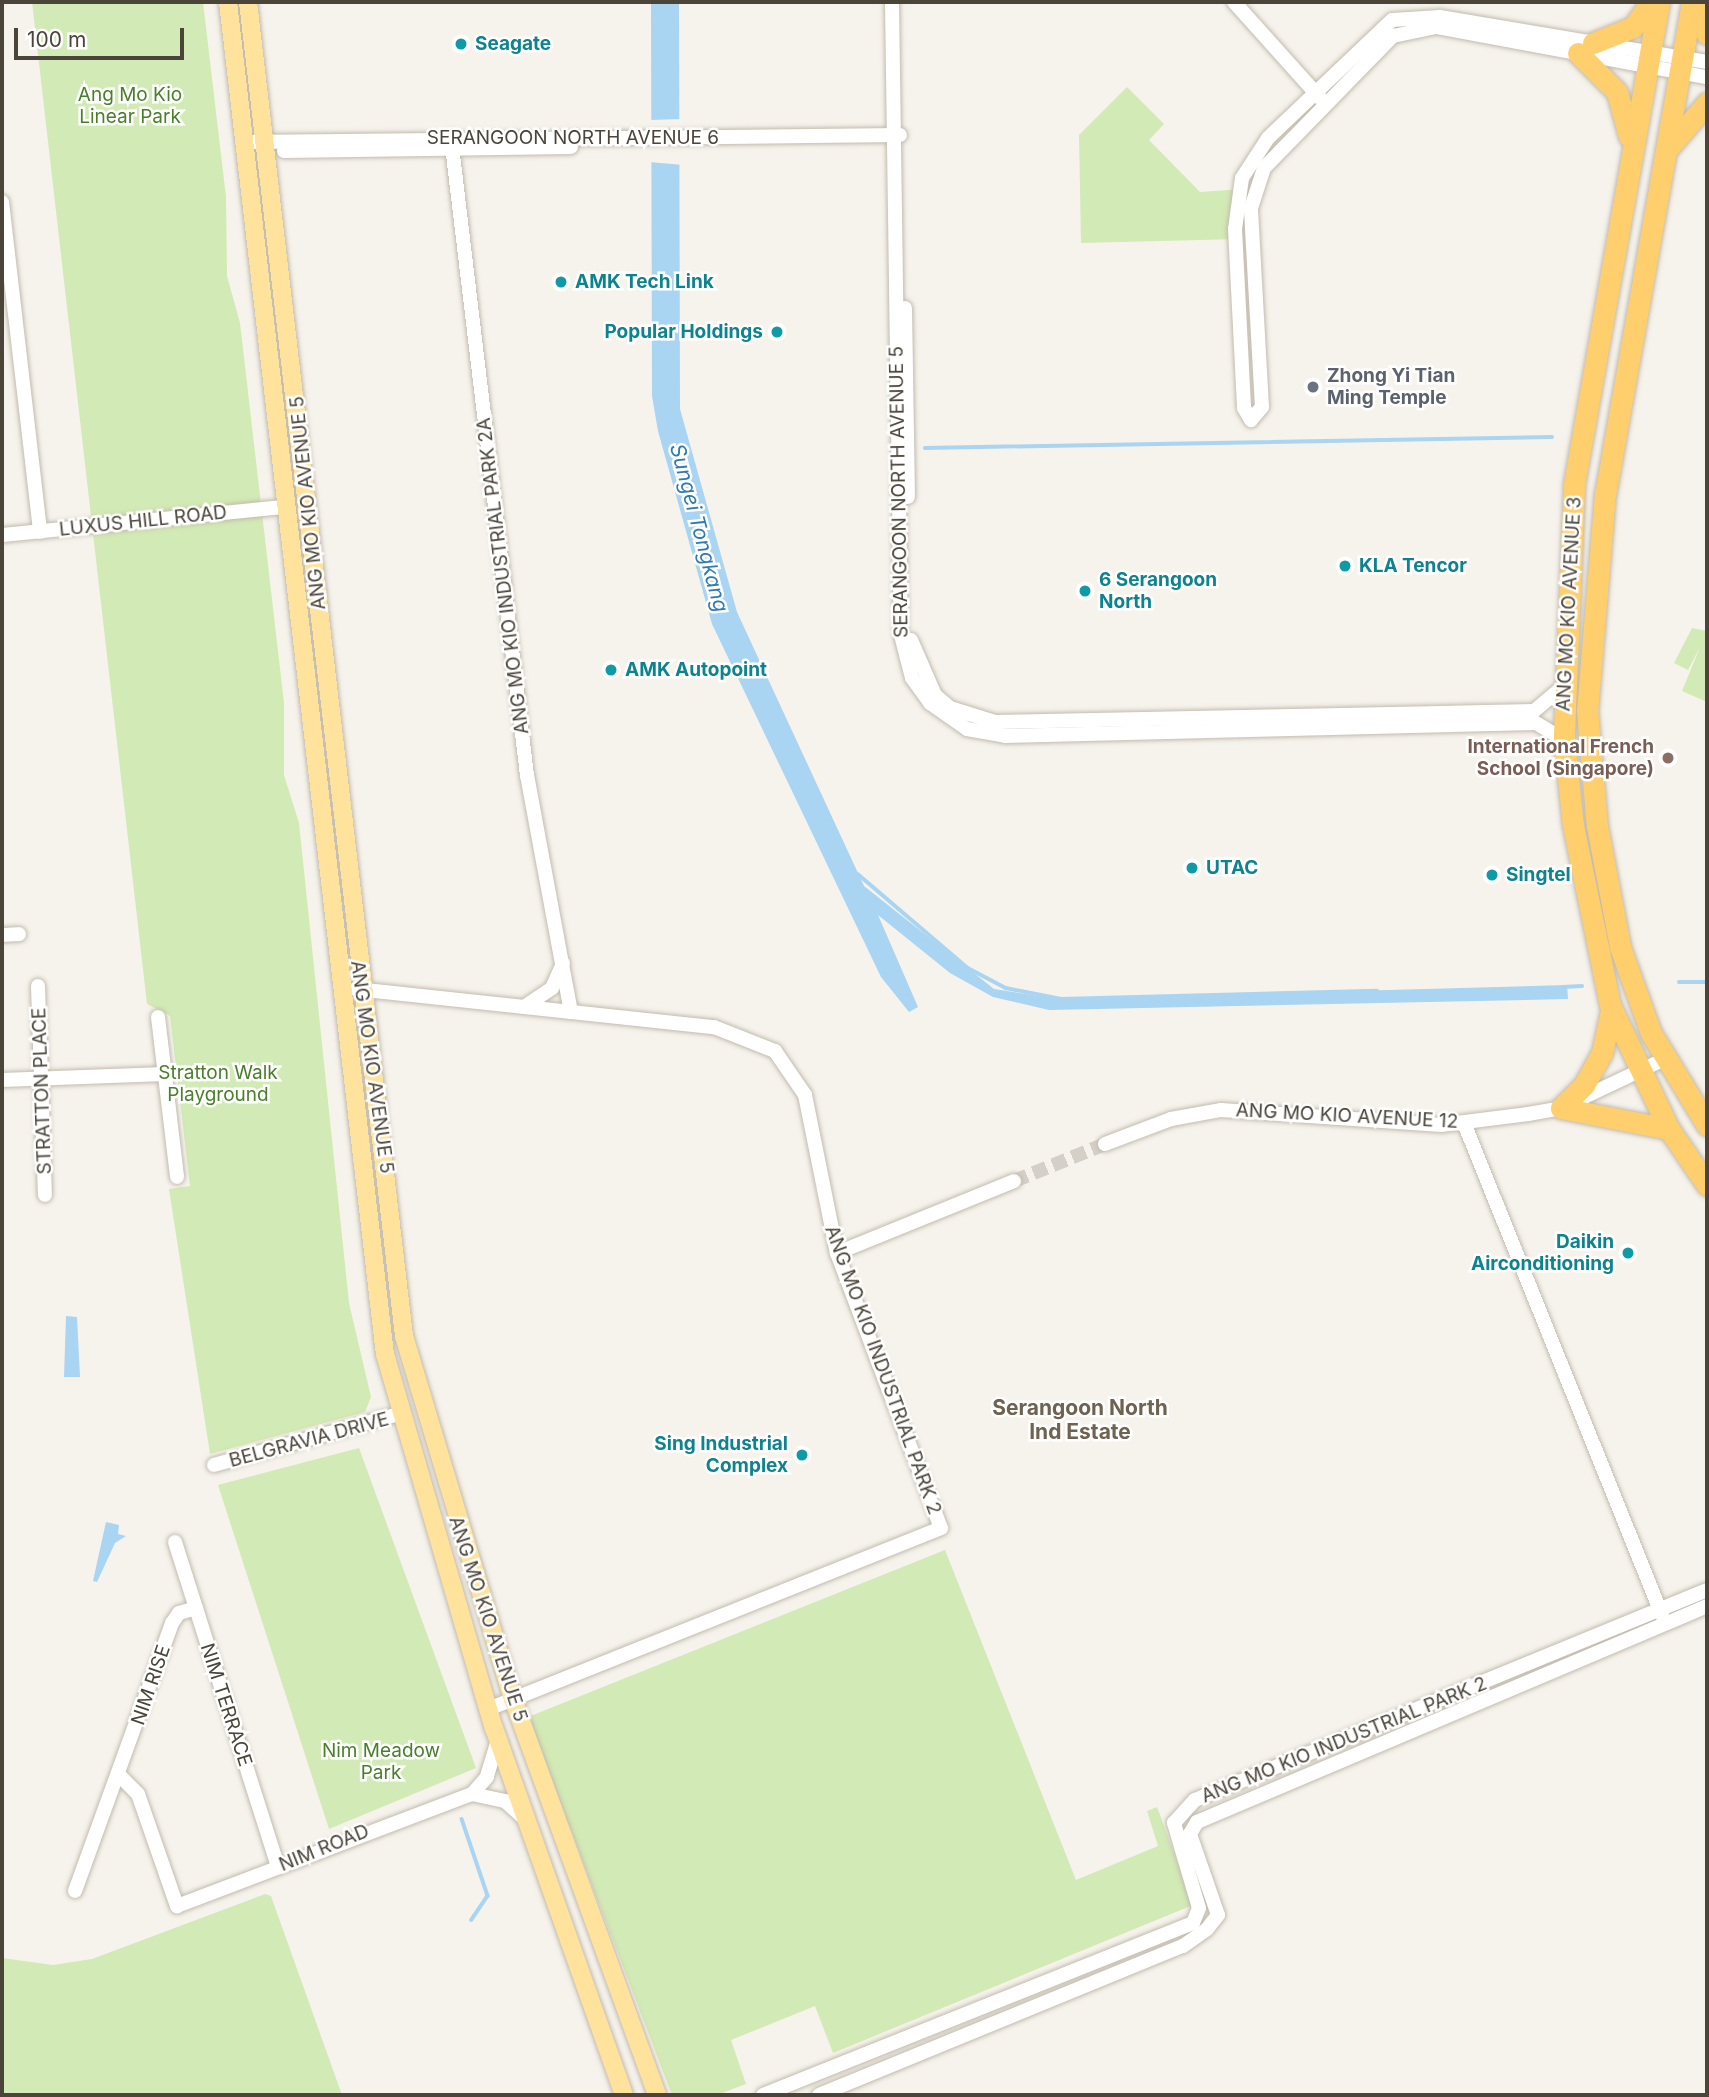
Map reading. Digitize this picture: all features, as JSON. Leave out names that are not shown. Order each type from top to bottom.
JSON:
[{"type":"highway","points":[[1631,151],[1617,92],[1586,48],[1633,27],[1651,2]]},
{"type":"highway","name":"ANG MO KIO AVENUE 3","points":[[1659,2],[1646,63],[1574,486],[1563,687],[1564,740],[1573,825],[1610,1005],[1639,1072],[1669,1129],[1707,1185]]},
{"type":"highway","name":"ANG MO KIO AVENUE 3","points":[[1692,2],[1605,493],[1587,710],[1597,826],[1620,947],[1667,1058],[1707,1125]]},
{"type":"highway","points":[[1699,2],[1707,34]]},
{"type":"highway","points":[[1668,149],[1707,103]]},
{"type":"highway","points":[[1606,303],[1629,303],[1637,312]]},
{"type":"highway","points":[[1561,1108],[1584,1085],[1602,1053],[1610,1005]]},
{"type":"highway","points":[[1561,1108],[1669,1129]]},
{"type":"main road","name":"ANG MO KIO AVENUE 5","points":[[228,2],[296,612],[380,1322],[403,1413],[488,1709],[524,1818],[624,2095]]},
{"type":"main road","name":"ANG MO KIO AVENUE 5","points":[[248,2],[318,595],[360,989],[404,1336],[513,1699],[657,2095]]},
{"type":"main road","points":[[296,612],[318,595]]},
{"type":"street","name":"SERANGOON NORTH AVENUE 5","points":[[892,2],[910,637],[922,674],[950,708],[995,722],[1457,713],[1534,710],[1563,687]]},
{"type":"street","name":"SERANGOON NORTH AVENUE 5","points":[[899,2],[897,140],[901,635],[912,678],[942,714],[983,734],[1005,736],[1536,723],[1564,740]]},
{"type":"street","points":[[1235,2],[1320,97]]},
{"type":"street","points":[[1445,2],[1455,20]]},
{"type":"street","points":[[1586,48],[1436,27],[1413,29],[1393,36],[1320,97],[1268,138],[1242,178],[1235,229],[1242,387],[1251,420],[1262,407],[1251,208],[1264,168],[1320,97],[1392,20],[1455,20],[1586,48],[1646,63],[1680,68],[1707,77]]},
{"type":"street","points":[[1680,68],[1707,62]]},
{"type":"street","name":"SERANGOON NORTH AVENUE 6","points":[[246,148],[452,143],[897,140]]},
{"type":"street","name":"ANG MO KIO INDUSTRIAL PARK 2A","points":[[452,143],[527,775],[564,962],[571,1012]]},
{"type":"street","points":[[2,202],[40,532]]},
{"type":"street","points":[[1242,387],[1261,386]]},
{"type":"street","name":"LUXUS HILL ROAD","points":[[2,535],[284,507]]},
{"type":"street","points":[[2,935],[19,934]]},
{"type":"street","points":[[524,1007],[552,988],[564,962]]},
{"type":"street","name":"STRATTON PLACE","points":[[38,986],[46,1195]]},
{"type":"street","name":"ANG MO KIO INDUSTRIAL PARK 2","points":[[340,991],[360,989],[714,1027],[775,1051],[805,1096],[837,1253],[941,1528],[488,1709]]},
{"type":"street","points":[[158,1017],[177,1177]]},
{"type":"street","name":"ANG MO KIO AVENUE 12","points":[[1105,1144],[1171,1119],[1221,1110],[1464,1123],[1561,1108],[1667,1058]]},
{"type":"street","points":[[2,1080],[165,1074]]},
{"type":"street","points":[[1464,1123],[1662,1616]]},
{"type":"street","points":[[837,1253],[1014,1181]]},
{"type":"street","name":"BELGRAVIA DRIVE","points":[[214,1465],[403,1413]]},
{"type":"street","name":"NIM TERRACE","points":[[175,1542],[278,1867]]},
{"type":"street","name":"ANG MO KIO INDUSTRIAL PARK 2","points":[[819,2095],[1183,1946],[1218,1915],[1190,1834],[1197,1822],[1662,1616],[1707,1590]]},
{"type":"street","name":"ANG MO KIO INDUSTRIAL PARK 2","points":[[763,2095],[1163,1941],[1193,1923],[1199,1908],[1174,1823],[1195,1800],[1662,1616],[1707,1606]]},
{"type":"street","name":"NIM RISE","points":[[75,1891],[120,1776],[172,1623],[179,1613],[196,1608]]},
{"type":"street","points":[[498,1740],[487,1777],[472,1794],[505,1801],[524,1818]]},
{"type":"street","name":"NIM ROAD","points":[[120,1776],[138,1794],[177,1906],[472,1794]]},
{"type":"green space","name":"Ang Mo Kio Linear Park","points":[[32,2],[203,2],[226,197],[227,276],[240,323],[284,703],[284,775],[299,823],[349,1303],[371,1397],[365,1412],[210,1454],[169,1189],[190,1186],[170,1016],[147,1004]]},
{"type":"green space","points":[[1127,87],[1164,124],[1149,140],[1200,192],[1244,189],[1240,239],[1081,243],[1079,135]]},
{"type":"green space","points":[[1692,628],[1707,631],[1707,702],[1682,691],[1700,647],[1688,670],[1674,663]]},
{"type":"green space","name":"Nim Meadow Park","points":[[359,1448],[476,1768],[329,1829],[218,1485]]},
{"type":"green space","points":[[945,1550],[1076,1880],[1158,1846],[1147,1811],[1157,1807],[1193,1905],[833,2053],[815,2006],[731,2040],[746,2084],[717,2095],[672,2095],[528,1717]]},
{"type":"green space","points":[[265,1894],[271,1896],[342,2095],[2,2095],[2,1958],[53,1965],[92,1959]]},
{"type":"water","name":"Sungei Tongkang","points":[[651,2],[679,2],[680,409],[737,612],[864,886],[994,989],[1057,999],[1567,985],[1568,999],[1049,1010],[993,997],[950,973],[878,915],[918,1007],[909,1012],[881,977],[712,624],[658,431],[652,396]]},
{"type":"water","points":[[66,1316],[77,1317],[80,1377],[64,1377]]},
{"type":"water","points":[[106,1522],[119,1525],[118,1534],[126,1536],[115,1543],[97,1582],[93,1581]]},
{"type":"pier","points":[[684,119],[684,165],[649,162],[649,120]]},
{"type":"waterway","points":[[925,448],[1552,437]]},
{"type":"waterway","points":[[858,874],[968,968],[1006,988],[1061,999],[1377,991]]},
{"type":"waterway","points":[[1679,982],[1707,982]]},
{"type":"waterway","points":[[1563,987],[1582,986]]},
{"type":"waterway","points":[[462,1819],[488,1896],[472,1920]]},
{"type":"tunnel","points":[[1014,1181],[1105,1144]]},
{"type":"place","name":"Seagate","points":[[461,44]]},
{"type":"place","name":"AMK Tech Link","points":[[561,282]]},
{"type":"place","name":"Popular Holdings","points":[[777,332]]},
{"type":"place","name":"Zhong Yi Tian Ming Temple","points":[[1313,387]]},
{"type":"place","name":"KLA Tencor","points":[[1345,566]]},
{"type":"place","name":"6 Serangoon North","points":[[1085,591]]},
{"type":"place","name":"AMK Autopoint","points":[[611,670]]},
{"type":"place","name":"International French School (Singapore)","points":[[1668,758]]},
{"type":"place","name":"UTAC","points":[[1192,868]]},
{"type":"place","name":"Singtel","points":[[1492,875]]},
{"type":"place","name":"Daikin Airconditioning","points":[[1628,1253]]},
{"type":"place","name":"Sing Industrial Complex","points":[[802,1455]]},
{"type":"district","name":"Serangoon North Ind Estate","points":[[1080,1420]]},
{"type":"park label","name":"Stratton Walk Playground","points":[[218,1084]]}]
